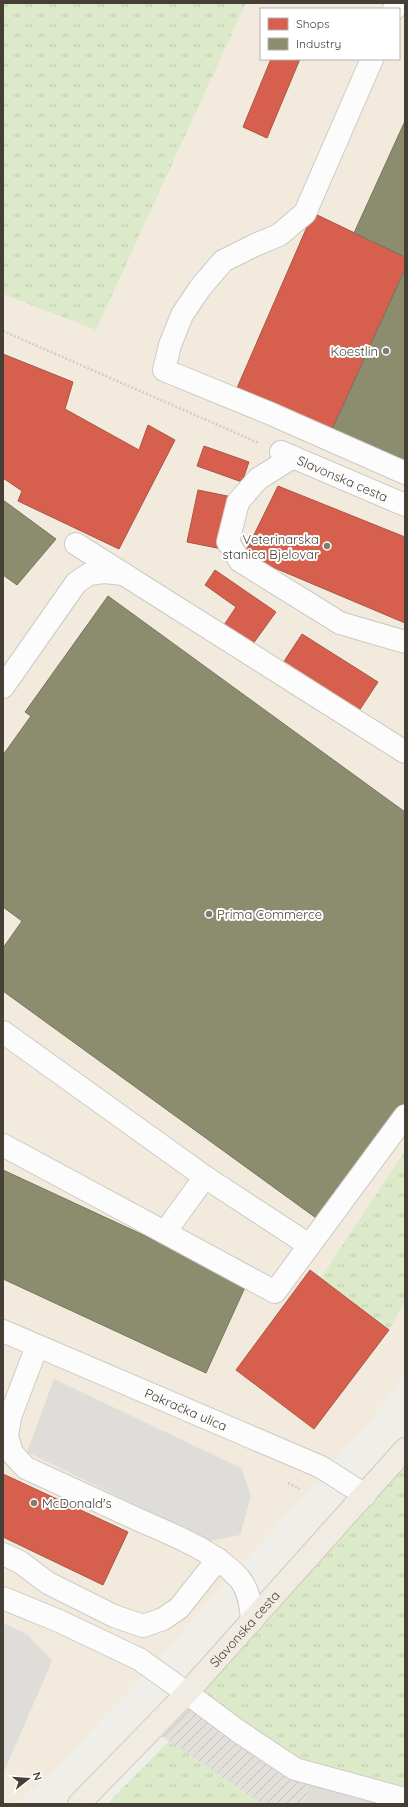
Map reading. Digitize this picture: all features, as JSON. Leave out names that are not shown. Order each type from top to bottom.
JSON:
[{"type":"main road","name":"Slavonska cesta","points":[[79,1804],[187,1693],[405,1449]]},
{"type":"street","points":[[372,60],[306,213],[279,236],[255,245],[223,261],[200,288],[182,315],[170,345],[164,370],[269,413],[405,473]]},
{"type":"street","points":[[287,455],[258,479],[238,502],[228,542],[240,561],[340,623],[405,642]]},
{"type":"street","name":"Slavonska cesta","points":[[287,455],[405,505]]},
{"type":"street","points":[[76,544],[405,752]]},
{"type":"street","points":[[5,680],[76,583],[89,574],[104,572],[125,575]]},
{"type":"street","points":[[3,1032],[205,1177],[309,1245]]},
{"type":"street","points":[[3,1145],[274,1292],[405,1116]]},
{"type":"street","points":[[165,1232],[205,1177]]},
{"type":"street","name":"Pakračka ulica","points":[[3,1331],[321,1467],[365,1495]]},
{"type":"street","points":[[37,1346],[10,1395],[10,1417],[7,1436],[12,1453],[26,1468],[176,1537],[218,1559],[240,1579],[248,1593],[252,1621]]},
{"type":"street","points":[[3,1554],[20,1562],[48,1583],[114,1616],[143,1626],[163,1619],[179,1608],[218,1559]]},
{"type":"street","points":[[3,1598],[59,1621],[139,1659],[238,1731],[294,1769],[405,1799]]},
{"type":"path","points":[[3,331],[287,455]]},
{"type":"shaded area","points":[[246,3],[405,3],[405,1373],[375,1415],[136,1683],[49,1775],[15,1804],[3,1804],[3,294],[97,330]]},
{"type":"shaded area","points":[[54,1379],[241,1468],[251,1496],[240,1535],[210,1541],[27,1452]]},
{"type":"shaded area","points":[[3,1623],[28,1635],[52,1661],[3,1774]]},
{"type":"shaded area","points":[[187,1693],[405,1804],[262,1804],[152,1730]]},
{"type":"shaded area","points":[[312,1774],[405,1804],[305,1804]]},
{"type":"green space","points":[[3,3],[246,3],[96,330],[3,294]]},
{"type":"green space","points":[[405,1151],[405,1301],[389,1330],[321,1278]]},
{"type":"green space","points":[[405,1449],[405,1799],[295,1769],[187,1693]]},
{"type":"green space","points":[[169,1741],[262,1804],[107,1804]]},
{"type":"building: Shops","points":[[271,60],[300,60],[267,138],[243,127]]},
{"type":"building: Shops","points":[[313,213],[405,257],[405,269],[331,432],[237,388]]},
{"type":"building: Shops","points":[[3,354],[73,382],[65,409],[139,450],[148,425],[175,440],[119,549],[18,501],[22,491],[3,478]]},
{"type":"building: Shops","points":[[204,446],[249,462],[242,482],[197,466]]},
{"type":"building: Shops","name":"Veterinarska stanica Bjelovar","points":[[278,486],[405,537],[405,623],[244,555]]},
{"type":"building: Shops","points":[[198,490],[232,497],[222,549],[187,542]]},
{"type":"building: Shops","points":[[215,570],[276,612],[250,648],[222,628],[236,607],[205,585]]},
{"type":"building: Shops","points":[[302,634],[378,682],[355,717],[279,669]]},
{"type":"building: Shops","points":[[310,1270],[389,1330],[314,1429],[236,1370]]},
{"type":"building: Shops","name":"McDonald's","points":[[3,1474],[128,1532],[103,1585],[3,1537]]},
{"type":"building: Industry","points":[[405,121],[405,257],[354,233]]},
{"type":"building: Industry","name":"Koestlin","points":[[405,269],[405,466],[331,432]]},
{"type":"building: Industry","points":[[3,500],[56,539],[17,585],[3,575]]},
{"type":"building: Industry","name":"Prima Commerce","points":[[108,596],[405,812],[405,1109],[323,1223],[3,991],[3,948],[22,921],[3,907],[3,755],[31,716],[25,712]]},
{"type":"building: Industry","points":[[3,1170],[247,1283],[206,1373],[3,1279]]},
{"type":"place","name":"Koestlin","points":[[386,351]]},
{"type":"place","name":"Veterinarska stanica Bjelovar","points":[[327,546]]},
{"type":"place","name":"Prima Commerce","points":[[209,914]]},
{"type":"place","name":"McDonald's","points":[[34,1503]]}]
